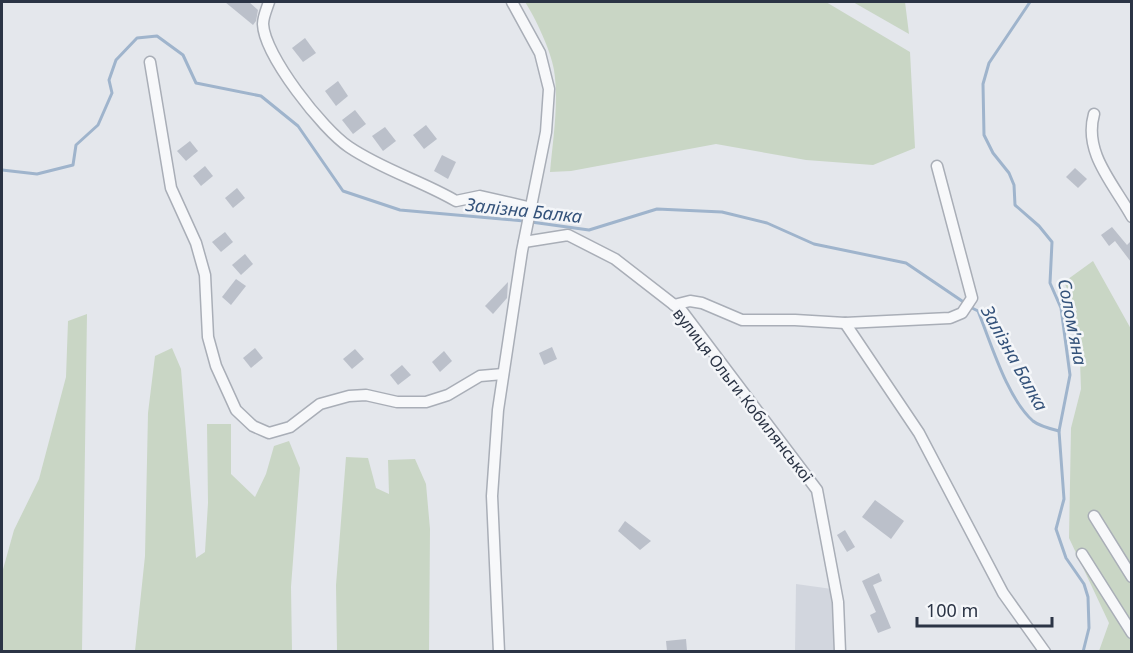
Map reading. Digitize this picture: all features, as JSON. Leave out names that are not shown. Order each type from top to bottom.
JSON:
[{"type":"street","points":[[269,2],[263,24],[269,46],[308,106],[347,146],[380,166],[427,184],[456,201],[480,196],[531,212]]},
{"type":"street","points":[[499,651],[492,496],[498,410],[524,241],[546,132],[549,89],[540,52],[512,2]]},
{"type":"street","points":[[150,62],[171,188],[193,235],[205,275],[208,337],[213,356],[236,410],[253,426],[269,433],[290,427],[320,404],[349,396],[366,394],[397,402],[426,402],[448,395],[480,376],[503,374]]},
{"type":"street","points":[[1094,114],[1090,129],[1098,162],[1131,217]]},
{"type":"street","points":[[674,305],[702,303],[742,320],[785,319],[845,323],[950,318],[965,310],[972,300],[937,166]]},
{"type":"street","name":"вулиця Ольги Кобилянської","points":[[524,241],[568,235],[615,259],[674,305],[689,320],[817,490],[838,602],[840,651]]},
{"type":"street","points":[[845,323],[919,433],[1003,593],[1046,651]]},
{"type":"street","points":[[1094,516],[1131,577]]},
{"type":"street","points":[[1082,554],[1131,633]]},
{"type":"shaded area","points":[[796,584],[832,589],[837,651],[795,652]]},
{"type":"green space","points":[[525,2],[826,2],[910,52],[915,148],[873,165],[806,160],[716,144],[571,171],[550,172],[556,108],[554,70],[542,34]]},
{"type":"green space","points":[[853,2],[905,2],[909,34]]},
{"type":"green space","points":[[1093,261],[1131,329],[1131,651],[1099,651],[1109,623],[1069,538],[1071,428],[1081,389],[1080,361],[1071,316],[1077,310],[1064,282]]},
{"type":"green space","points":[[87,314],[82,651],[2,651],[2,573],[14,530],[39,479],[66,377],[68,321]]},
{"type":"green space","points":[[172,348],[181,369],[196,558],[205,552],[208,503],[207,424],[231,424],[231,474],[255,497],[266,474],[274,446],[289,441],[300,468],[291,587],[292,651],[135,651],[145,556],[148,413],[155,356]]},
{"type":"green space","points":[[346,457],[368,458],[376,488],[389,494],[388,460],[415,459],[426,484],[430,529],[429,651],[337,651],[336,585]]},
{"type":"building","points":[[225,2],[249,2],[258,10],[256,21],[253,25]]},
{"type":"building","points":[[305,38],[316,53],[303,62],[292,48]]},
{"type":"building","points":[[338,81],[348,96],[336,106],[325,91]]},
{"type":"building","points":[[355,110],[366,124],[353,134],[342,120]]},
{"type":"building","points":[[426,125],[437,139],[424,149],[413,135]]},
{"type":"building","points":[[385,127],[396,141],[383,151],[372,136]]},
{"type":"building","points":[[190,141],[198,151],[186,161],[177,151]]},
{"type":"building","points":[[442,155],[456,162],[448,179],[434,171]]},
{"type":"building","points":[[205,166],[213,176],[201,186],[193,176]]},
{"type":"building","points":[[1075,168],[1087,179],[1078,188],[1066,177]]},
{"type":"building","points":[[237,188],[245,198],[233,208],[225,198]]},
{"type":"building","points":[[1112,227],[1127,245],[1131,241],[1131,262],[1115,241],[1109,246],[1101,235]]},
{"type":"building","points":[[225,232],[233,242],[221,252],[212,242]]},
{"type":"building","points":[[245,254],[253,264],[241,275],[232,265]]},
{"type":"building","points":[[236,279],[246,286],[231,305],[222,297]]},
{"type":"building","points":[[508,282],[507,298],[493,314],[485,306]]},
{"type":"building","points":[[552,347],[557,359],[544,365],[539,353]]},
{"type":"building","points":[[255,348],[263,358],[251,368],[243,358]]},
{"type":"building","points":[[355,349],[364,359],[352,369],[343,359]]},
{"type":"building","points":[[444,351],[452,361],[440,372],[432,362]]},
{"type":"building","points":[[402,365],[411,375],[398,385],[390,375]]},
{"type":"building","points":[[875,500],[904,521],[891,539],[862,517]]},
{"type":"building","points":[[625,521],[651,541],[640,550],[618,531]]},
{"type":"building","points":[[845,530],[855,547],[847,552],[837,535]]},
{"type":"building","points":[[879,573],[882,581],[873,585],[891,628],[878,633],[870,615],[876,612],[862,581]]},
{"type":"building","points":[[686,639],[687,651],[667,651],[666,641]]},
{"type":"waterway","name":"Солом'яна","points":[[1030,2],[989,63],[983,84],[984,135],[993,153],[1009,173],[1014,185],[1015,205],[1039,226],[1052,242],[1050,283],[1061,308],[1070,375],[1059,431],[1064,499],[1056,529],[1066,558],[1084,584],[1088,597],[1089,628],[1083,652]]},
{"type":"waterway","name":"Залізна Балка","points":[[2,170],[37,174],[73,165],[76,145],[98,125],[112,93],[109,80],[116,60],[137,38],[157,36],[183,55],[196,83],[261,96],[298,126],[343,191],[400,210],[524,221]]},
{"type":"waterway","name":"Залізна Балка","points":[[531,222],[589,230],[657,209],[722,212],[767,223],[814,244],[906,263],[965,303]]},
{"type":"waterway","name":"Залізна Балка","points":[[970,307],[978,311],[1015,399],[1033,421],[1059,431]]}]
